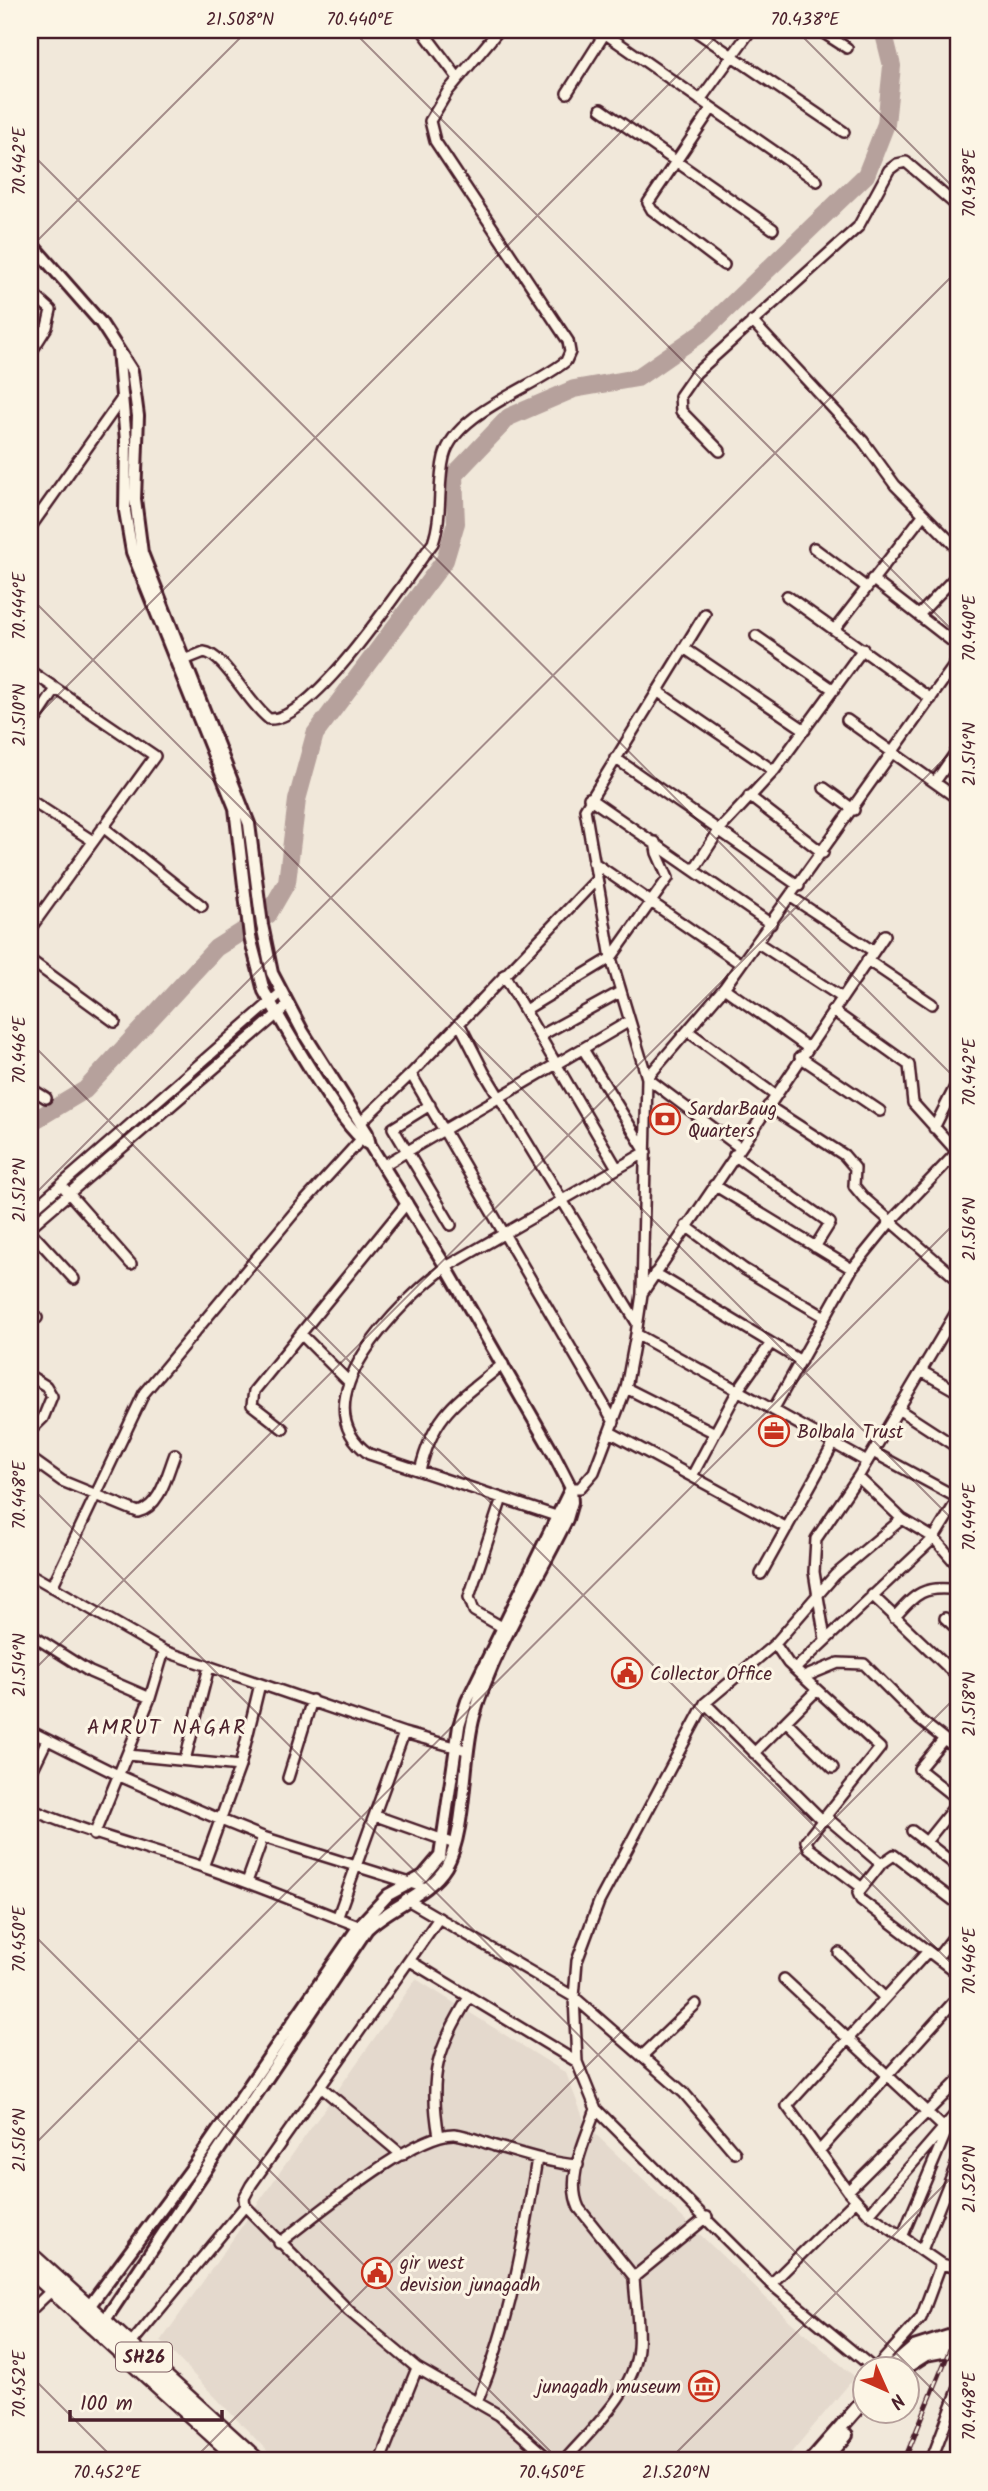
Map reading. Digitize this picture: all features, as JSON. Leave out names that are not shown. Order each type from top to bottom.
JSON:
[{"type":"main road","name":"SH26","points":[[30,2254],[85,2311],[241,2461]]},
{"type":"main road","name":"SH26","points":[[30,2270],[52,2290],[85,2311]]},
{"type":"main road","name":"SH26","points":[[101,2326],[130,2345],[258,2461]]},
{"type":"main road","points":[[907,2354],[914,2348],[958,2334]]},
{"type":"main road","points":[[922,2357],[958,2348]]},
{"type":"main road","points":[[811,2461],[852,2414]]},
{"type":"main road","points":[[824,2461],[854,2424]]},
{"type":"street","points":[[422,30],[458,78]]},
{"type":"street","points":[[184,660],[204,652],[215,655],[244,695],[269,719],[278,720],[318,694],[433,543],[440,513],[441,472],[448,444],[495,404],[557,369],[570,352],[568,341],[435,141],[430,121],[458,78],[499,30]]},
{"type":"street","points":[[694,30],[844,132]]},
{"type":"street","points":[[700,100],[751,30]]},
{"type":"street","points":[[819,30],[847,48]]},
{"type":"street","points":[[567,93],[604,31],[817,181]]},
{"type":"street","points":[[712,108],[648,203],[652,210],[724,265]]},
{"type":"street","points":[[601,109],[677,158],[773,229]]},
{"type":"street","points":[[720,451],[681,411],[680,396],[696,373],[858,227],[890,170],[897,164],[906,162],[958,206]]},
{"type":"street","points":[[30,242],[118,347],[132,371],[135,390],[136,547],[249,824],[247,845],[250,937],[258,974],[270,1002],[384,1165],[503,1364],[571,1488],[572,1502],[567,1519],[481,1695],[461,1749]]},
{"type":"street","points":[[30,291],[51,310],[47,327],[30,354]]},
{"type":"street","points":[[752,321],[863,441],[895,485],[958,549]]},
{"type":"street","points":[[118,347],[123,397],[125,511],[247,845]]},
{"type":"street","points":[[30,528],[123,397]]},
{"type":"street","points":[[835,629],[923,515]]},
{"type":"street","points":[[814,548],[919,615],[958,646]]},
{"type":"street","points":[[919,615],[958,574]]},
{"type":"street","points":[[787,596],[931,699]]},
{"type":"street","points":[[571,1488],[580,1488],[588,1483],[626,1388],[642,1294],[646,1152],[647,1078],[628,1022],[611,957],[585,817],[589,798],[705,614]]},
{"type":"street","points":[[756,636],[834,690]]},
{"type":"street","points":[[684,648],[805,730]]},
{"type":"street","points":[[695,868],[720,829],[775,771],[863,649]]},
{"type":"street","points":[[647,1078],[690,1032],[758,943],[958,660]]},
{"type":"street","points":[[30,671],[155,756],[30,929]]},
{"type":"street","points":[[30,728],[56,689]]},
{"type":"street","points":[[657,691],[775,771]]},
{"type":"street","points":[[847,720],[958,799]]},
{"type":"street","points":[[935,782],[955,760],[958,749]]},
{"type":"street","points":[[615,758],[799,886]]},
{"type":"street","points":[[824,788],[854,810]]},
{"type":"street","points":[[749,796],[823,853]]},
{"type":"street","points":[[589,798],[695,868],[771,924]]},
{"type":"street","points":[[30,800],[93,841]]},
{"type":"street","points":[[103,827],[202,906]]},
{"type":"street","points":[[525,1010],[611,957],[668,878],[655,842]]},
{"type":"street","points":[[593,862],[741,964]]},
{"type":"street","points":[[249,869],[272,973],[288,1005],[360,1123],[366,1139]]},
{"type":"street","points":[[360,1123],[411,1074],[597,879]]},
{"type":"street","points":[[791,897],[932,1004]]},
{"type":"street","points":[[642,1294],[807,1046],[885,935]]},
{"type":"street","points":[[758,943],[841,997]]},
{"type":"street","points":[[30,960],[115,1022]]},
{"type":"street","points":[[504,975],[617,1168]]},
{"type":"street","points":[[724,988],[807,1046]]},
{"type":"street","points":[[30,1212],[282,992]]},
{"type":"street","points":[[540,1036],[620,992]]},
{"type":"street","points":[[75,1279],[30,1229],[68,1193],[288,1005]]},
{"type":"street","points":[[773,1410],[852,1269],[891,1221],[958,1152],[913,1102],[909,1065],[832,1010]]},
{"type":"street","points":[[384,1165],[628,1022]]},
{"type":"street","points":[[459,1023],[500,1098],[637,1323]]},
{"type":"street","points":[[690,1032],[775,1095]]},
{"type":"street","points":[[583,1049],[646,1152]]},
{"type":"street","points":[[800,1057],[880,1111]]},
{"type":"street","points":[[411,1074],[614,1422]]},
{"type":"street","points":[[647,1078],[830,1223],[815,1247]]},
{"type":"street","points":[[934,1128],[957,1085]]},
{"type":"street","points":[[30,1088],[46,1098]]},
{"type":"street","points":[[430,1105],[393,1128],[451,1225]]},
{"type":"street","points":[[768,1105],[844,1155],[855,1168],[853,1180],[858,1191],[958,1280]]},
{"type":"street","points":[[52,1587],[144,1393],[294,1213],[366,1139]]},
{"type":"street","points":[[556,1516],[369,1454],[353,1439],[344,1419],[349,1382],[355,1365],[420,1286],[446,1267],[646,1152]]},
{"type":"street","points":[[61,1184],[131,1265]]},
{"type":"street","points":[[714,1185],[852,1269]]},
{"type":"street","points":[[283,1429],[260,1413],[252,1405],[251,1398],[407,1203]]},
{"type":"street","points":[[686,1226],[753,1275],[825,1317]]},
{"type":"street","points":[[655,1273],[801,1361]]},
{"type":"street","points":[[30,1309],[37,1318]]},
{"type":"street","points":[[825,1639],[813,1557],[816,1539],[923,1372],[958,1309]]},
{"type":"street","points":[[947,1329],[958,1335]]},
{"type":"street","points":[[301,1334],[349,1382]]},
{"type":"street","points":[[636,1334],[867,1462]]},
{"type":"street","points":[[693,1474],[738,1390],[771,1343]]},
{"type":"street","points":[[420,1471],[429,1437],[438,1422],[503,1364]]},
{"type":"street","points":[[923,1372],[958,1392]]},
{"type":"street","points":[[30,1376],[46,1386],[52,1396],[43,1418],[30,1431]]},
{"type":"street","points":[[626,1388],[715,1433]]},
{"type":"street","points":[[898,1409],[958,1448]]},
{"type":"street","points":[[610,1432],[693,1474],[787,1528]]},
{"type":"street","points":[[761,1574],[834,1443]]},
{"type":"street","points":[[795,1669],[934,1538],[958,1499],[873,1452]]},
{"type":"street","points":[[30,1458],[50,1475],[97,1497],[131,1510],[143,1511],[156,1499],[175,1454]]},
{"type":"street","points":[[858,1477],[902,1519],[934,1538],[958,1566]]},
{"type":"street","points":[[101,2326],[363,1928],[426,1888],[447,1866],[467,1701],[571,1488]]},
{"type":"street","points":[[502,1498],[469,1597],[474,1611],[502,1627]]},
{"type":"street","points":[[857,2354],[771,2284],[707,2217],[596,2109],[577,2062],[574,1997],[577,1961],[599,1902],[705,1703],[775,1644],[835,1575],[902,1519]]},
{"type":"street","points":[[30,1574],[164,1651],[461,1749]]},
{"type":"street","points":[[894,1618],[916,1594],[929,1588],[958,1590]]},
{"type":"street","points":[[872,1595],[958,1677]]},
{"type":"street","points":[[945,1618],[958,1630]]},
{"type":"street","points":[[30,1634],[90,1672],[150,1698]]},
{"type":"street","points":[[775,1644],[795,1669],[880,1748],[808,1837],[807,1845],[861,1887]]},
{"type":"street","points":[[94,1835],[150,1698],[164,1651]]},
{"type":"street","points":[[948,1668],[958,1658]]},
{"type":"street","points":[[804,1677],[838,1663],[864,1664],[943,1740],[958,1750]]},
{"type":"street","points":[[185,1760],[209,1667]]},
{"type":"street","points":[[203,1867],[240,1766],[260,1684]]},
{"type":"street","points":[[754,1753],[817,1689]]},
{"type":"street","points":[[288,1778],[312,1700]]},
{"type":"street","points":[[705,1703],[824,1819],[881,1864]]},
{"type":"street","points":[[786,1721],[833,1768]]},
{"type":"street","points":[[30,1731],[120,1776],[263,1837],[426,1888]]},
{"type":"street","points":[[338,1916],[404,1732]]},
{"type":"street","points":[[30,1775],[47,1740]]},
{"type":"street","points":[[926,1842],[958,1801],[919,1769],[943,1740]]},
{"type":"street","points":[[128,1755],[240,1766]]},
{"type":"street","points":[[30,1809],[94,1835],[247,1882],[363,1928]]},
{"type":"street","points":[[376,1816],[449,1843]]},
{"type":"street","points":[[912,1831],[958,1867]]},
{"type":"street","points":[[247,1882],[263,1837]]},
{"type":"street","points":[[85,2311],[195,2164],[388,1895],[411,1884],[435,1864],[449,1843]]},
{"type":"street","points":[[958,1904],[899,1856],[894,1855],[881,1864],[858,1893],[860,1900],[958,1974]]},
{"type":"street","points":[[406,1899],[574,1997],[684,2093],[735,2153]]},
{"type":"street","points":[[439,1918],[251,2185],[244,2198],[245,2206],[279,2244],[349,2311],[417,2368],[478,2400],[551,2461]]},
{"type":"street","points":[[937,1958],[958,1931]]},
{"type":"street","points":[[928,1951],[787,2106],[848,2191],[869,2214],[941,2264],[958,2268]]},
{"type":"street","points":[[839,1953],[885,1998]]},
{"type":"street","points":[[410,1961],[577,2062]]},
{"type":"street","points":[[784,1979],[945,2129],[958,2135]]},
{"type":"street","points":[[439,2136],[432,2101],[437,2057],[469,1997]]},
{"type":"street","points":[[820,2150],[958,1997]]},
{"type":"street","points":[[643,2055],[696,2004]]},
{"type":"street","points":[[848,2191],[958,2081]]},
{"type":"street","points":[[321,2087],[402,2155]]},
{"type":"street","points":[[564,2461],[607,2411],[635,2367],[638,2347],[634,2277],[579,2208],[573,2195],[578,2165],[596,2109]]},
{"type":"street","points":[[869,2214],[958,2111]]},
{"type":"street","points":[[902,2237],[945,2129]]},
{"type":"street","points":[[279,2244],[402,2155],[439,2136],[469,2137],[537,2158],[578,2165]]},
{"type":"street","points":[[478,2400],[496,2356],[512,2298],[537,2158]]},
{"type":"street","points":[[922,2250],[958,2160]]},
{"type":"street","points":[[771,2284],[856,2200]]},
{"type":"street","points":[[130,2345],[245,2206]]},
{"type":"street","points":[[634,2277],[707,2217]]},
{"type":"street","points":[[887,2354],[921,2318],[941,2264]]},
{"type":"street","points":[[30,2311],[52,2290]]},
{"type":"street","points":[[380,2461],[417,2368]]},
{"type":"street","points":[[931,2461],[954,2415],[958,2390]]},
{"type":"shaded area","points":[[416,1979],[566,2073],[586,2125],[790,2321],[852,2374],[852,2381],[784,2461],[277,2461],[161,2341]]},
{"type":"waterway","points":[[30,1123],[85,1090],[216,948],[268,915],[287,882],[297,800],[315,734],[445,560],[456,523],[454,475],[509,417],[574,389],[637,378],[703,332],[866,175],[886,124],[892,66],[883,30]]},
{"type":"railway","points":[[904,2461],[958,2330]]},
{"type":"place","name":"SardarBaug Quarters","points":[[665,1119]]},
{"type":"place","name":"Bolbala Trust","points":[[774,1431]]},
{"type":"place","name":"Collector Office","points":[[627,1673]]},
{"type":"place","name":"gir west devision junagadh","points":[[377,2273]]},
{"type":"place","name":"junagadh museum","points":[[704,2386]]},
{"type":"district","name":"AMRUT NAGAR","points":[[167,1727]]}]
